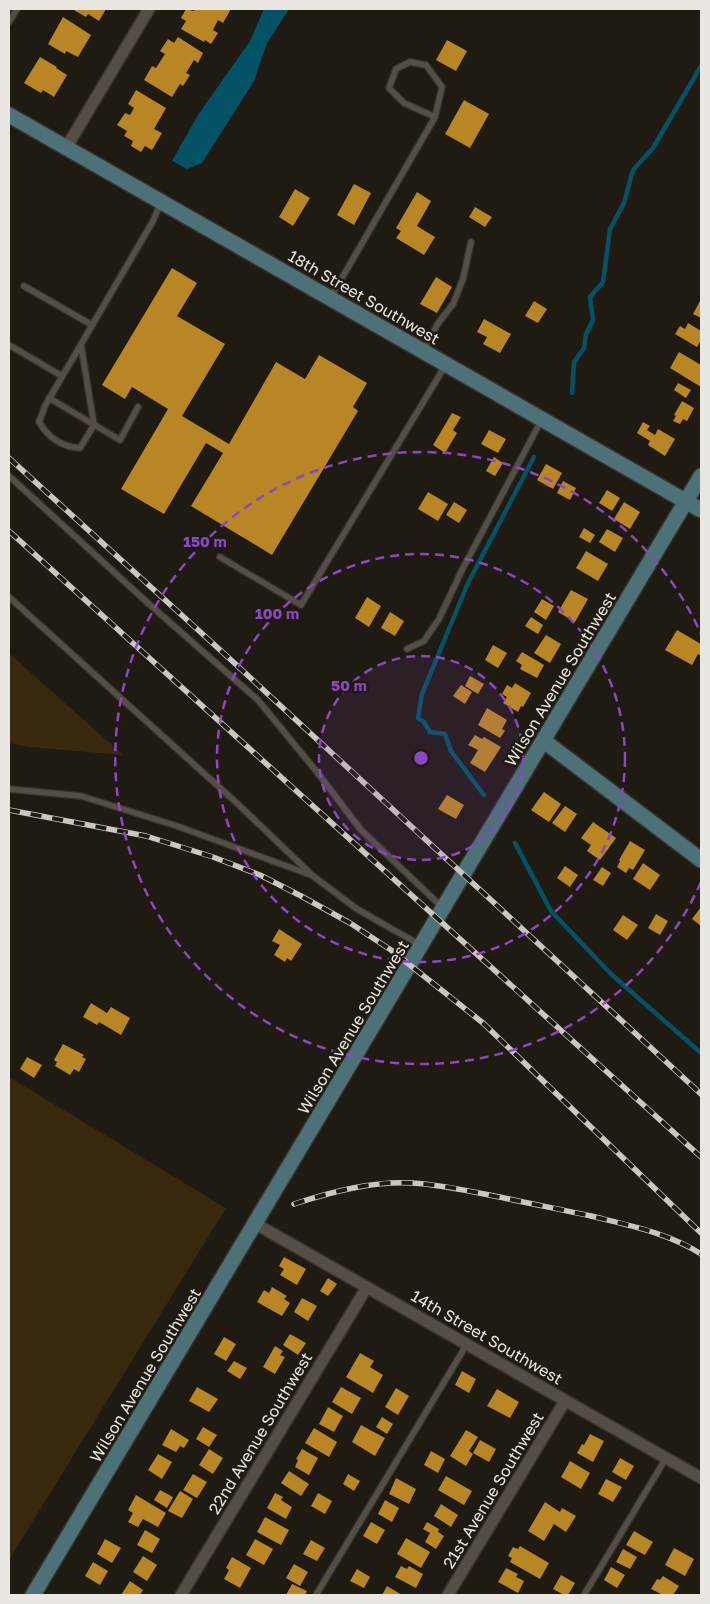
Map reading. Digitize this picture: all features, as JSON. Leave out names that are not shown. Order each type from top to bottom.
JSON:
[{"type":"main road","name":"18th Street Southwest","points":[[9,115],[701,510]]},
{"type":"main road","name":"Wilson Avenue Southwest","points":[[33,1595],[701,476]]},
{"type":"main road","points":[[544,741],[701,860]]},
{"type":"street","points":[[66,148],[149,9]]},
{"type":"street","name":"14th Street Southwest","points":[[256,1224],[701,1478]]},
{"type":"street","name":"22nd Avenue Southwest","points":[[182,1595],[367,1287]]},
{"type":"street","name":"21st Avenue Southwest","points":[[448,1595],[565,1400]]},
{"type":"lane","points":[[9,22],[17,9]]},
{"type":"lane","points":[[330,298],[435,117],[442,87],[426,65],[410,62],[396,69],[389,88],[404,103],[435,117]]},
{"type":"lane","points":[[81,345],[94,424],[80,448],[69,448],[47,435],[39,422],[49,398],[153,221],[161,202]]},
{"type":"lane","points":[[422,351],[439,322],[453,304],[463,279],[471,242]]},
{"type":"lane","points":[[24,286],[92,325]]},
{"type":"lane","points":[[9,345],[62,376]]},
{"type":"lane","points":[[220,557],[301,605],[446,365]]},
{"type":"lane","points":[[49,398],[120,440],[138,407]]},
{"type":"lane","points":[[407,650],[424,641],[439,619],[462,570],[542,419]]},
{"type":"lane","points":[[9,476],[149,604],[258,700],[317,772],[361,830],[444,909]]},
{"type":"lane","points":[[9,597],[240,806],[313,876],[357,909],[422,946]]},
{"type":"lane","points":[[9,789],[80,796],[177,826],[313,876]]},
{"type":"lane","points":[[316,1595],[467,1344]]},
{"type":"lane","points":[[584,1595],[666,1458]]},
{"type":"shaded area","points":[[9,653],[123,755],[28,747],[9,743]]},
{"type":"shaded area","points":[[9,1077],[226,1208],[9,1560]]},
{"type":"water","points":[[264,9],[289,9],[267,43],[254,81],[202,163],[187,169],[172,161],[198,115],[250,41]]},
{"type":"building","points":[[72,9],[106,9],[99,21],[88,14],[86,17]]},
{"type":"building","points":[[186,9],[194,11],[195,9],[231,9],[223,23],[218,20],[213,30],[218,33],[211,44],[181,29],[186,21],[181,18]]},
{"type":"building","points":[[63,17],[91,35],[78,57],[66,51],[65,54],[48,44]]},
{"type":"building","points":[[178,37],[203,53],[198,63],[194,60],[186,73],[190,75],[183,86],[180,84],[172,97],[144,80],[152,66],[156,68],[165,54],[160,51],[168,39],[174,43]]},
{"type":"building","points":[[447,40],[467,51],[456,71],[436,60]]},
{"type":"building","points":[[40,57],[67,75],[54,97],[43,90],[41,93],[24,83]]},
{"type":"building","points":[[136,90],[166,108],[154,129],[162,133],[152,150],[145,146],[141,152],[131,146],[133,141],[124,136],[127,131],[117,125],[125,113],[130,115],[134,108],[128,104]]},
{"type":"building","points":[[464,100],[489,114],[470,148],[445,134]]},
{"type":"building","points":[[354,184],[371,193],[354,225],[337,215]]},
{"type":"building","points":[[295,189],[310,198],[293,226],[279,217]]},
{"type":"building","points":[[417,192],[431,201],[417,226],[435,237],[424,255],[396,238],[401,231],[396,228]]},
{"type":"building","points":[[475,207],[492,217],[485,227],[469,217]]},
{"type":"building","points":[[172,268],[197,283],[177,316],[225,344],[182,416],[229,444],[276,362],[305,379],[319,355],[367,383],[353,407],[358,411],[272,555],[191,506],[223,453],[206,443],[164,514],[121,489],[168,409],[132,387],[125,399],[102,385]]},
{"type":"building","points":[[436,277],[452,287],[437,313],[420,304]]},
{"type":"building","points":[[701,299],[701,318],[693,314]]},
{"type":"building","points":[[534,301],[547,309],[538,323],[525,316]]},
{"type":"building","points":[[484,319],[511,334],[500,353],[483,344],[487,337],[477,332]]},
{"type":"building","points":[[688,323],[701,331],[701,340],[697,347],[675,334],[680,326],[685,329]]},
{"type":"building","points":[[679,352],[701,365],[701,387],[670,368]]},
{"type":"building","points":[[678,383],[691,390],[686,398],[674,390]]},
{"type":"building","points":[[682,401],[694,408],[687,421],[683,419],[680,424],[673,421],[676,416],[674,415]]},
{"type":"building","points":[[452,413],[461,417],[453,430],[457,433],[445,453],[433,445]]},
{"type":"building","points":[[643,422],[650,426],[647,430],[655,435],[658,429],[675,439],[665,456],[648,445],[650,441],[637,433]]},
{"type":"building","points":[[489,430],[506,439],[498,453],[481,444]]},
{"type":"building","points":[[494,457],[503,463],[495,476],[486,471]]},
{"type":"building","points":[[546,464],[562,473],[553,489],[537,480]]},
{"type":"building","points":[[563,481],[576,488],[570,500],[557,493]]},
{"type":"building","points":[[607,490],[620,498],[612,511],[599,503]]},
{"type":"building","points":[[428,492],[448,504],[438,521],[418,509]]},
{"type":"building","points":[[454,502],[467,510],[459,523],[446,515]]},
{"type":"building","points":[[624,502],[640,512],[630,529],[614,519]]},
{"type":"building","points":[[584,528],[595,535],[590,543],[579,537]]},
{"type":"building","points":[[607,529],[623,538],[615,552],[599,542]]},
{"type":"building","points":[[586,551],[608,564],[598,581],[576,568]]},
{"type":"building","points":[[571,590],[588,599],[575,622],[558,612]]},
{"type":"building","points":[[367,597],[381,606],[369,627],[355,618]]},
{"type":"building","points":[[542,599],[554,606],[546,620],[534,612]]},
{"type":"building","points":[[390,612],[404,621],[395,636],[381,628]]},
{"type":"building","points":[[531,617],[543,625],[538,634],[525,626]]},
{"type":"building","points":[[677,630],[701,644],[701,656],[698,654],[692,665],[665,650]]},
{"type":"building","points":[[546,635],[561,644],[550,663],[534,653]]},
{"type":"building","points":[[493,645],[507,653],[498,668],[485,660]]},
{"type":"building","points":[[522,652],[544,665],[537,678],[520,669],[522,665],[516,661]]},
{"type":"building","points":[[470,676],[484,684],[478,694],[465,686]]},
{"type":"building","points":[[515,683],[531,693],[518,712],[503,703],[507,697],[502,694],[507,685],[512,688]]},
{"type":"building","points":[[461,685],[472,692],[465,704],[453,696]]},
{"type":"building","points":[[487,708],[507,720],[502,729],[505,731],[500,738],[478,725]]},
{"type":"building","points":[[475,735],[482,739],[484,737],[501,747],[485,772],[470,763],[478,750],[468,745]]},
{"type":"building","points":[[544,792],[561,804],[549,822],[531,810]]},
{"type":"building","points":[[447,795],[464,805],[456,819],[438,809]]},
{"type":"building","points":[[565,806],[577,814],[565,832],[552,823]]},
{"type":"building","points":[[593,822],[616,838],[600,860],[587,851],[591,845],[581,838]]},
{"type":"building","points":[[630,841],[645,850],[633,870],[629,868],[626,873],[617,867]]},
{"type":"building","points":[[643,863],[660,875],[650,890],[633,879]]},
{"type":"building","points":[[565,866],[578,875],[570,887],[557,878]]},
{"type":"building","points":[[602,867],[611,873],[603,886],[593,880]]},
{"type":"building","points":[[701,907],[701,926],[692,919]]},
{"type":"building","points":[[656,914],[668,921],[660,935],[648,928]]},
{"type":"building","points":[[623,915],[638,925],[627,940],[613,930]]},
{"type":"building","points":[[279,929],[302,944],[291,961],[287,958],[285,962],[274,955],[280,945],[272,941]]},
{"type":"building","points":[[91,1003],[107,1013],[111,1007],[130,1018],[121,1035],[99,1022],[97,1025],[83,1017]]},
{"type":"building","points":[[63,1044],[84,1055],[82,1057],[86,1059],[79,1072],[74,1069],[70,1075],[55,1066],[57,1062],[54,1060]]},
{"type":"building","points":[[27,1057],[42,1065],[34,1078],[20,1069]]},
{"type":"building","points":[[284,1257],[306,1269],[297,1285],[280,1275],[284,1269],[279,1266]]},
{"type":"building","points":[[328,1278],[337,1284],[328,1296],[320,1291]]},
{"type":"building","points":[[272,1287],[287,1296],[284,1299],[290,1303],[282,1316],[257,1302],[264,1290],[269,1293]]},
{"type":"building","points":[[302,1298],[317,1306],[308,1321],[294,1312]]},
{"type":"building","points":[[290,1334],[306,1343],[298,1355],[283,1345]]},
{"type":"building","points":[[224,1337],[236,1344],[226,1361],[214,1354]]},
{"type":"building","points":[[275,1346],[283,1351],[280,1355],[285,1357],[275,1374],[263,1367]]},
{"type":"building","points":[[360,1353],[374,1361],[370,1367],[383,1375],[373,1393],[346,1377]]},
{"type":"building","points":[[234,1361],[247,1368],[240,1379],[227,1371]]},
{"type":"building","points":[[462,1371],[476,1379],[469,1393],[455,1385]]},
{"type":"building","points":[[197,1387],[218,1399],[209,1412],[189,1401]]},
{"type":"building","points":[[341,1387],[361,1398],[352,1414],[332,1402]]},
{"type":"building","points":[[396,1388],[409,1396],[398,1415],[385,1407]]},
{"type":"building","points":[[497,1389],[519,1402],[510,1418],[487,1406]]},
{"type":"building","points":[[328,1407],[343,1416],[334,1432],[319,1424]]},
{"type":"building","points":[[382,1417],[393,1424],[387,1434],[376,1427]]},
{"type":"building","points":[[361,1425],[385,1438],[375,1456],[352,1442]]},
{"type":"building","points":[[203,1427],[217,1435],[209,1447],[196,1439]]},
{"type":"building","points":[[314,1428],[337,1442],[329,1457],[305,1443]]},
{"type":"building","points":[[171,1429],[189,1440],[184,1448],[180,1446],[176,1452],[162,1445]]},
{"type":"building","points":[[466,1430],[478,1437],[469,1451],[473,1454],[466,1466],[450,1456]]},
{"type":"building","points":[[590,1434],[604,1441],[593,1462],[577,1453]]},
{"type":"building","points":[[480,1440],[496,1449],[489,1462],[473,1453]]},
{"type":"building","points":[[209,1449],[223,1458],[213,1474],[199,1465]]},
{"type":"building","points":[[302,1449],[318,1458],[309,1475],[295,1467],[298,1460],[296,1459]]},
{"type":"building","points":[[431,1451],[445,1459],[438,1473],[424,1465]]},
{"type":"building","points":[[158,1454],[172,1462],[162,1479],[148,1470]]},
{"type":"building","points":[[620,1458],[634,1466],[626,1480],[612,1472]]},
{"type":"building","points":[[570,1461],[590,1473],[581,1489],[561,1477]]},
{"type":"building","points":[[289,1471],[309,1484],[301,1496],[281,1483]]},
{"type":"building","points":[[193,1474],[207,1482],[197,1498],[183,1490]]},
{"type":"building","points":[[348,1474],[360,1481],[354,1491],[343,1484]]},
{"type":"building","points":[[446,1476],[472,1491],[464,1505],[438,1490]]},
{"type":"building","points":[[396,1478],[416,1489],[409,1504],[389,1494]]},
{"type":"building","points":[[606,1479],[622,1487],[613,1502],[598,1494]]},
{"type":"building","points":[[160,1490],[173,1497],[167,1508],[154,1500]]},
{"type":"building","points":[[180,1491],[193,1499],[182,1518],[168,1511]]},
{"type":"building","points":[[275,1493],[283,1497],[281,1500],[292,1507],[286,1519],[267,1508]]},
{"type":"building","points":[[318,1493],[332,1501],[325,1514],[311,1506]]},
{"type":"building","points":[[136,1495],[166,1513],[158,1527],[143,1519],[138,1527],[128,1522],[133,1513],[128,1510]]},
{"type":"building","points":[[385,1500],[399,1508],[392,1522],[378,1514]]},
{"type":"building","points":[[545,1502],[560,1512],[562,1508],[576,1516],[566,1532],[554,1524],[544,1541],[528,1531]]},
{"type":"building","points":[[441,1504],[458,1515],[451,1527],[434,1516]]},
{"type":"building","points":[[265,1517],[289,1530],[281,1545],[257,1532]]},
{"type":"building","points":[[371,1522],[385,1530],[377,1544],[363,1536]]},
{"type":"building","points":[[427,1522],[439,1529],[438,1532],[444,1536],[436,1549],[425,1542],[430,1533],[423,1529]]},
{"type":"building","points":[[145,1530],[160,1539],[152,1553],[137,1545]]},
{"type":"building","points":[[634,1531],[653,1542],[645,1555],[626,1545]]},
{"type":"building","points":[[406,1538],[430,1552],[421,1568],[397,1554]]},
{"type":"building","points":[[105,1539],[121,1548],[112,1563],[97,1554]]},
{"type":"building","points":[[255,1539],[273,1549],[264,1565],[246,1555]]},
{"type":"building","points":[[311,1540],[325,1548],[317,1561],[303,1554]]},
{"type":"building","points":[[520,1546],[549,1563],[540,1579],[510,1562],[512,1558],[508,1556],[513,1547],[518,1549]]},
{"type":"building","points":[[674,1548],[694,1559],[685,1576],[665,1565]]},
{"type":"building","points":[[623,1549],[637,1557],[630,1569],[616,1562]]},
{"type":"building","points":[[143,1556],[157,1565],[147,1581],[133,1572]]},
{"type":"building","points":[[232,1557],[251,1568],[240,1588],[224,1579],[229,1570],[226,1568]]},
{"type":"building","points":[[93,1562],[108,1571],[100,1585],[85,1576]]},
{"type":"building","points":[[294,1564],[308,1572],[300,1586],[286,1578]]},
{"type":"building","points":[[401,1566],[407,1569],[409,1566],[423,1574],[416,1588],[395,1577]]},
{"type":"building","points":[[611,1567],[625,1575],[617,1588],[604,1580]]},
{"type":"building","points":[[506,1568],[518,1574],[516,1577],[524,1581],[518,1593],[498,1582]]},
{"type":"building","points":[[357,1569],[370,1577],[364,1588],[350,1581]]},
{"type":"building","points":[[561,1575],[575,1583],[568,1595],[553,1589]]},
{"type":"building","points":[[663,1576],[679,1586],[673,1595],[663,1595],[651,1589],[657,1579],[660,1580]]},
{"type":"building","points":[[130,1581],[143,1590],[140,1595],[121,1595]]},
{"type":"building","points":[[292,1584],[307,1591],[305,1595],[286,1595]]},
{"type":"building","points":[[387,1586],[402,1595],[382,1595]]},
{"type":"waterway","points":[[572,393],[574,362],[584,348],[586,334],[593,320],[590,297],[603,282],[610,229],[624,203],[633,170],[653,148],[701,66]]},
{"type":"waterway","points":[[484,795],[451,751],[445,734],[430,732],[424,722],[418,718],[422,694],[468,583],[534,457]]},
{"type":"waterway","points":[[515,843],[551,911],[611,974],[701,1053]]},
{"type":"railway","points":[[9,458],[230,659],[701,1094]]},
{"type":"railway","points":[[9,531],[701,1157]]},
{"type":"railway","points":[[9,810],[146,836],[213,857],[260,875],[350,923],[391,950],[483,1023],[701,1233]]},
{"type":"railway","points":[[294,1204],[322,1195],[382,1184],[412,1183],[437,1186],[634,1226],[676,1240],[701,1254]]}]
